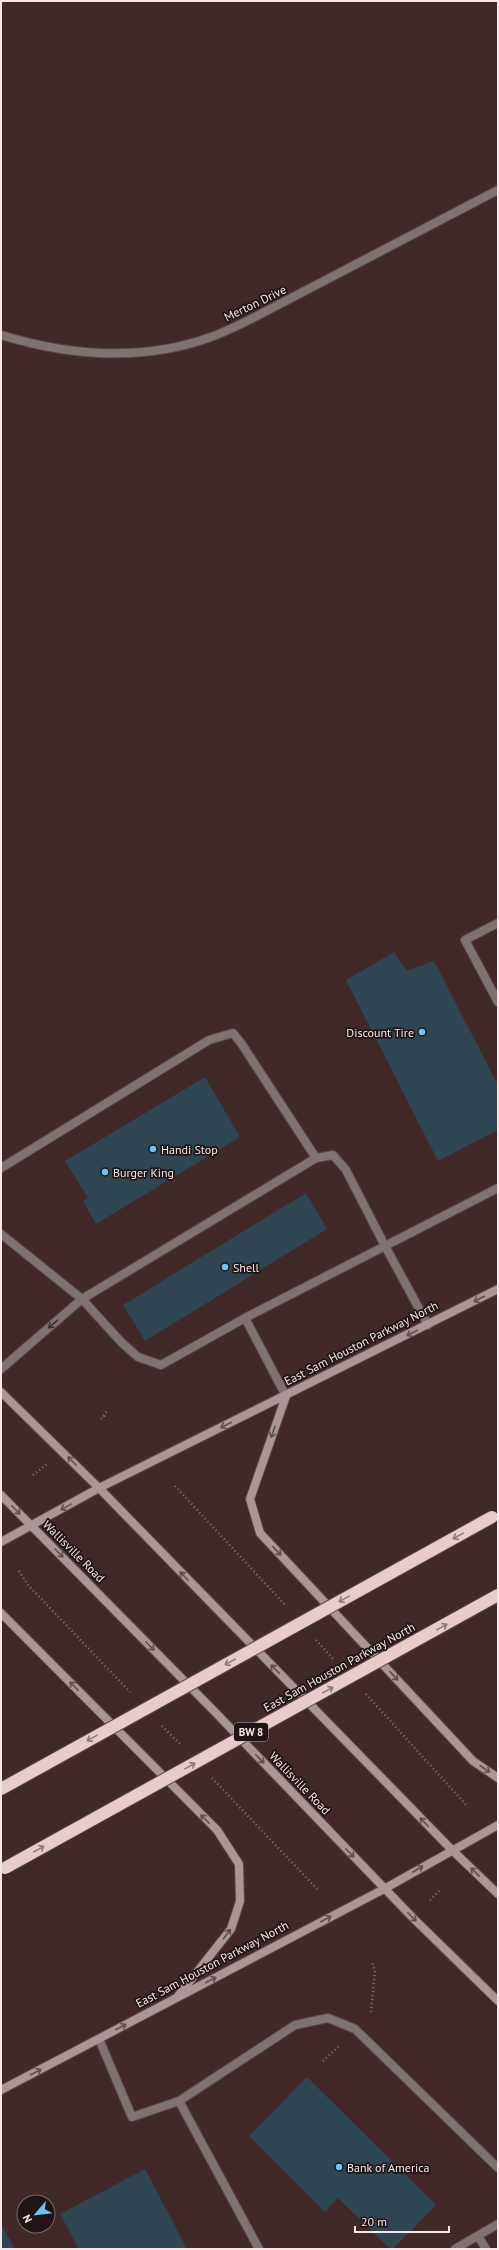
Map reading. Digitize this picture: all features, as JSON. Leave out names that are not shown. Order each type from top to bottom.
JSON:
[{"type":"highway","points":[[1,1789],[492,1517]]},
{"type":"highway","name":"East Sam Houston Parkway North","points":[[5,1868],[498,1595]]},
{"type":"main road","name":"East Sam Houston Parkway North","points":[[1,1542],[99,1488],[498,1289]]},
{"type":"main road","points":[[1,1392],[99,1488],[452,1850],[498,1894]]},
{"type":"main road","points":[[286,1396],[250,1500],[260,1533],[473,1761],[498,1778]]},
{"type":"main road","name":"Wallisville Road","points":[[1,1495],[214,1711],[384,1889],[498,2001]]},
{"type":"main road","points":[[1,1613],[217,1830],[239,1864],[240,1901],[231,1930],[177,1998]]},
{"type":"main road","name":"East Sam Houston Parkway North","points":[[1,2090],[384,1889],[498,1825]]},
{"type":"street","name":"Merton Drive","points":[[1,335],[30,344],[77,352],[124,354],[171,348],[211,337],[253,318],[498,190]]},
{"type":"street","points":[[498,923],[465,940],[498,1002]]},
{"type":"street","points":[[1,1168],[209,1040],[233,1033],[242,1043],[316,1158]]},
{"type":"street","points":[[1,1369],[82,1299],[316,1158],[333,1155],[346,1170],[428,1325]]},
{"type":"street","points":[[1,1234],[82,1299],[138,1357],[161,1365],[245,1318],[498,1188]]},
{"type":"street","points":[[245,1318],[286,1396]]},
{"type":"street","points":[[99,2039],[132,2117],[179,2101],[295,2025],[328,2018],[355,2028],[498,2168]]},
{"type":"street","points":[[179,2101],[259,2249]]},
{"type":"street","points":[[455,2249],[498,2224]]},
{"type":"street","points":[[478,2236],[486,2249]]},
{"type":"path","points":[[101,1419],[107,1411]]},
{"type":"path","points":[[33,1475],[48,1463]]},
{"type":"path","points":[[175,1486],[288,1609]]},
{"type":"path","points":[[19,1571],[28,1585],[132,1695]]},
{"type":"path","points":[[315,1638],[336,1662]]},
{"type":"path","points":[[363,1691],[468,1807]]},
{"type":"path","points":[[160,1723],[182,1746]]},
{"type":"path","points":[[209,1775],[319,1891]]},
{"type":"path","points":[[430,1900],[440,1890]]},
{"type":"path","points":[[371,2012],[375,1972],[372,1961]]},
{"type":"path","points":[[323,2061],[342,2043]]},
{"type":"building","name":"Discount Tire","points":[[394,952],[407,971],[434,961],[498,1085],[498,1130],[438,1161],[346,980]]},
{"type":"building","name":"Handi Stop","points":[[205,1077],[240,1137],[96,1224],[83,1201],[88,1198],[65,1161]]},
{"type":"building","name":"Shell","points":[[306,1193],[327,1229],[145,1341],[123,1305]]},
{"type":"building","name":"Bank of America","points":[[307,2077],[436,2205],[393,2249],[390,2249],[338,2198],[325,2212],[249,2136]]},
{"type":"building","points":[[145,2169],[187,2249],[79,2249],[60,2214]]},
{"type":"building","points":[[1,2224],[15,2249],[1,2249]]},
{"type":"place","name":"Discount Tire","points":[[422,1032]]},
{"type":"place","name":"Handi Stop","points":[[153,1149]]},
{"type":"place","name":"Burger King","points":[[105,1172]]},
{"type":"place","name":"Shell","points":[[225,1267]]},
{"type":"place","name":"Bank of America","points":[[339,2167]]}]
